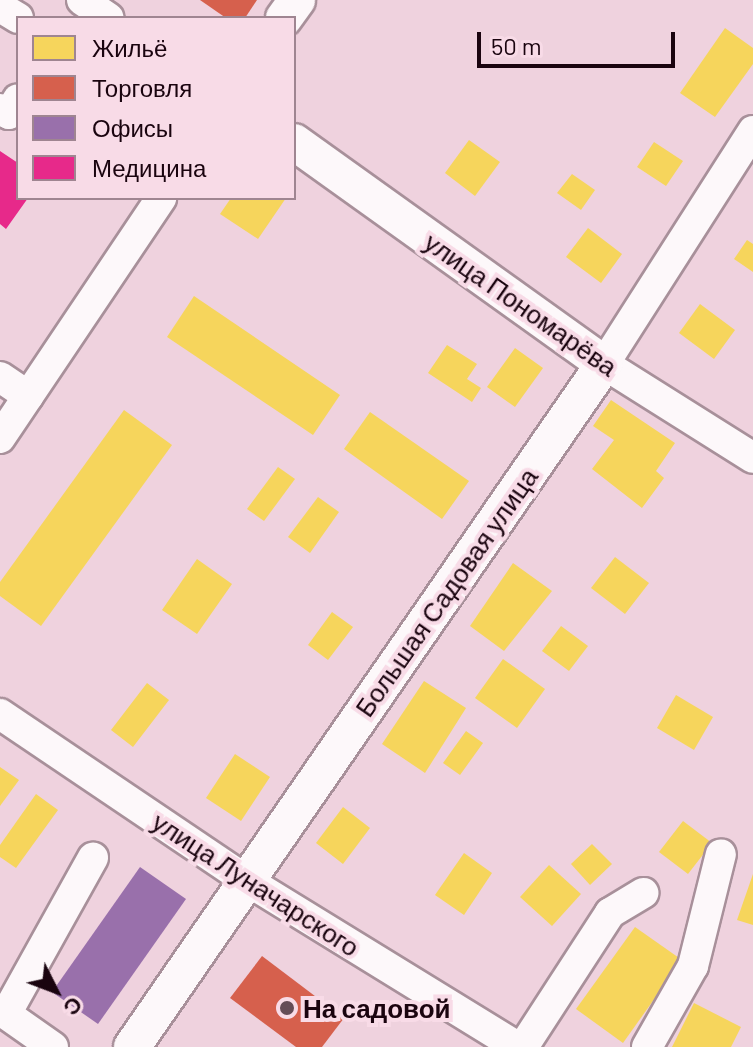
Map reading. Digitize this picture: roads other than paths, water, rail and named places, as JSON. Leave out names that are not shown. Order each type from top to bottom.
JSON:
[{"type":"main road","name":"улица Пономарёва","points":[[296,143],[604,364]]},
{"type":"main road","name":"Большая Садовая улица","points":[[132,1047],[604,364]]},
{"type":"street","points":[[82,0],[106,16]]},
{"type":"street","points":[[0,109],[9,114],[16,102]]},
{"type":"street","name":"Большая Садовая улица","points":[[604,364],[753,131]]},
{"type":"street","points":[[0,438],[160,200]]},
{"type":"street","name":"улица Пономарёва","points":[[604,364],[753,458]]},
{"type":"street","points":[[0,377],[28,396]]},
{"type":"street","name":"улица Луначарского","points":[[0,714],[246,880],[520,1047]]},
{"type":"street","points":[[647,1047],[693,966],[721,854]]},
{"type":"street","points":[[53,1047],[6,1014],[93,858]]},
{"type":"street","points":[[520,1047],[610,913],[643,893]]},
{"type":"place","name":"На садовой","points":[[287,1008]]}]
